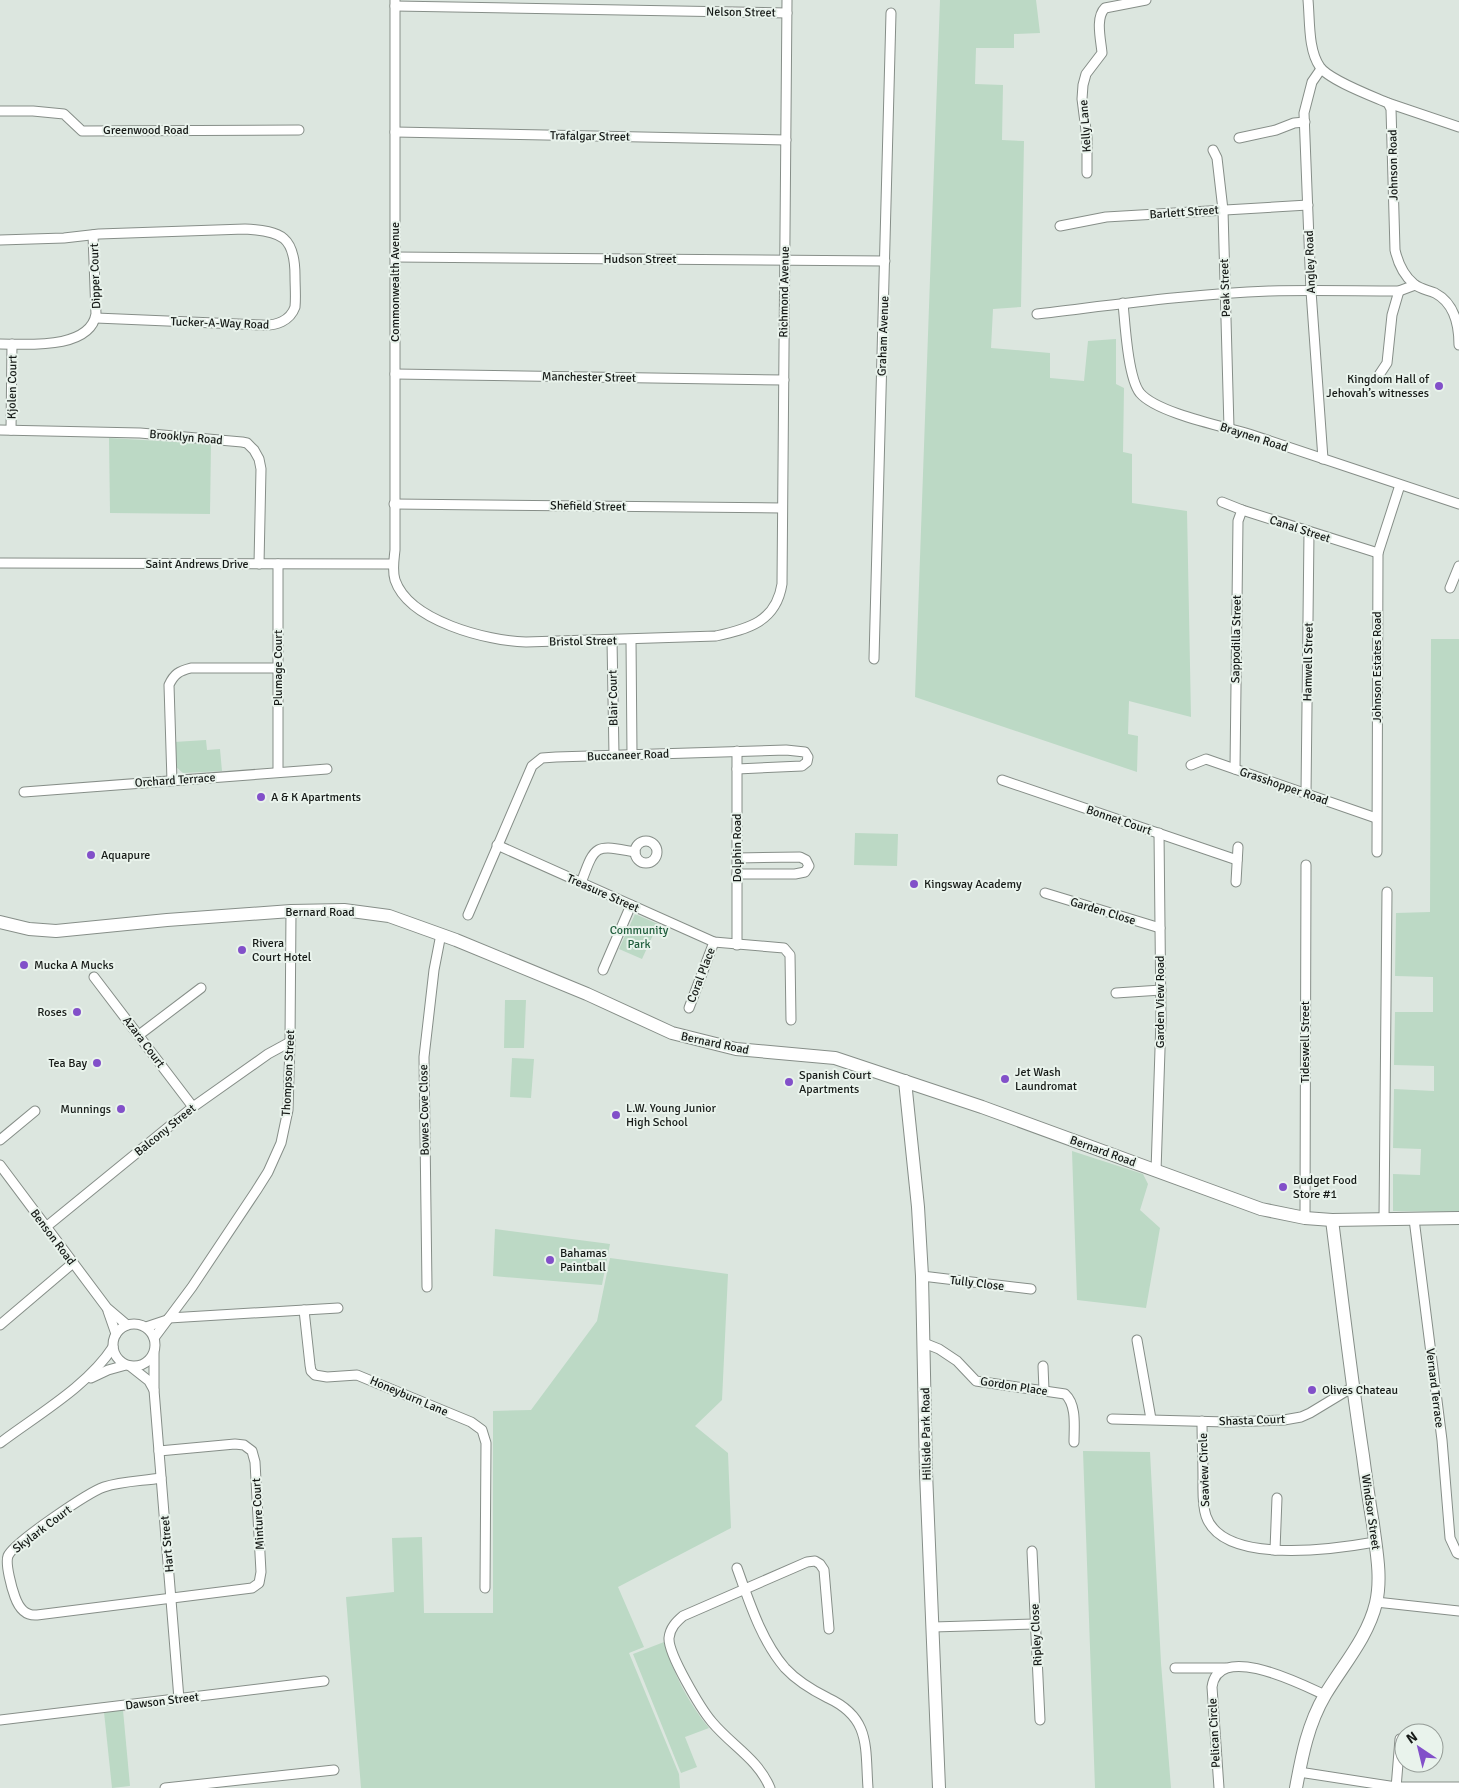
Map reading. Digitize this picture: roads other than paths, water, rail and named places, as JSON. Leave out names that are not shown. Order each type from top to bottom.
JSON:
[{"type":"main road","name":"Bernard Road","points":[[0,922],[29,929],[56,931],[167,920],[291,911],[344,910],[389,916],[441,934],[587,994],[672,1033],[736,1049],[835,1058],[982,1107],[1261,1209],[1305,1218],[1332,1220],[1459,1218]]},
{"type":"main road","name":"Hillside Park Road","points":[[906,1082],[918,1207],[922,1276],[926,1472],[939,1788]]},
{"type":"main road","name":"Windsor Street","points":[[1296,1788],[1302,1752],[1312,1722],[1325,1695],[1347,1663],[1367,1626],[1376,1602],[1378,1564],[1376,1542],[1353,1387],[1332,1220]]},
{"type":"street","name":"Richmond Avenue","points":[[782,584],[787,0]]},
{"type":"street","name":"Kelly Lane","points":[[1087,173],[1087,138],[1082,99],[1086,74],[1102,53],[1101,12],[1105,8],[1146,0]]},
{"type":"street","points":[[1308,0],[1313,52],[1321,68],[1335,79],[1388,103],[1459,127]]},
{"type":"street","name":"Nelson Street","points":[[395,3],[787,13]]},
{"type":"street","name":"Commonwealth Avenue","points":[[393,564],[395,550],[395,3]]},
{"type":"street","name":"Graham Avenue","points":[[874,659],[892,13]]},
{"type":"street","name":"Angley Road","points":[[1321,68],[1312,82],[1304,114],[1311,290],[1323,459]]},
{"type":"street","name":"Johnson Road","points":[[1388,103],[1392,115],[1395,250],[1398,262],[1405,275],[1415,285],[1441,297],[1454,313],[1459,329],[1459,345]]},
{"type":"street","name":"Greenwood Road","points":[[0,111],[33,111],[64,114],[82,131],[299,130]]},
{"type":"street","points":[[1239,138],[1305,122]]},
{"type":"street","name":"Trafalgar Street","points":[[395,132],[786,140]]},
{"type":"street","name":"Peak Street","points":[[1212,150],[1217,158],[1223,210],[1229,428]]},
{"type":"street","name":"Barlett Street","points":[[1060,226],[1106,218],[1308,205]]},
{"type":"street","name":"Tucker-A-Way Road","points":[[0,240],[256,230],[274,233],[286,240],[292,250],[295,262],[294,309],[287,318],[276,324],[262,326],[96,318]]},
{"type":"street","name":"Dipper Court","points":[[93,235],[96,318]]},
{"type":"street","name":"Hudson Street","points":[[395,257],[885,261]]},
{"type":"street","points":[[1037,314],[1226,294],[1311,290],[1398,291],[1415,285]]},
{"type":"street","points":[[1380,375],[1387,363],[1392,315],[1398,291]]},
{"type":"street","name":"Braynen Road","points":[[1122,304],[1133,378],[1139,392],[1148,400],[1178,414],[1229,428],[1459,504]]},
{"type":"street","points":[[0,344],[49,344],[65,341],[84,332],[92,325],[96,318]]},
{"type":"street","name":"Kjolen Court","points":[[11,430],[12,344]]},
{"type":"street","name":"Manchester Street","points":[[394,374],[784,380]]},
{"type":"street","name":"Brooklyn Road","points":[[0,430],[160,434],[247,443],[257,454],[260,469],[259,564]]},
{"type":"street","name":"Johnson Estates Road","points":[[1377,852],[1378,553],[1400,485]]},
{"type":"street","name":"Canal Street","points":[[1222,502],[1378,553]]},
{"type":"street","name":"Shefield Street","points":[[394,504],[782,508]]},
{"type":"street","name":"Sappodilla Street","points":[[1235,769],[1238,520],[1242,510]]},
{"type":"street","name":"Hamwell Street","points":[[1306,793],[1309,532]]},
{"type":"street","name":"Saint Andrews Drive","points":[[0,563],[393,564]]},
{"type":"street","name":"Plumage Court","points":[[278,564],[278,772]]},
{"type":"street","name":"Bristol Street","points":[[393,564],[397,585],[412,605],[433,618],[457,628],[482,636],[513,642],[716,636],[746,628],[762,620],[772,610],[779,597],[782,584]]},
{"type":"street","points":[[1450,588],[1459,566]]},
{"type":"street","name":"Blair Court","points":[[612,640],[614,755]]},
{"type":"street","name":"Blair Court","points":[[631,640],[632,754]]},
{"type":"street","points":[[172,781],[169,685],[176,674],[181,670],[191,668],[278,668]]},
{"type":"street","name":"Buccaneer Road","points":[[468,915],[534,763],[547,757],[632,754],[802,750],[808,754],[807,762],[802,766],[737,769]]},
{"type":"street","name":"Dolphin Road","points":[[737,751],[737,945]]},
{"type":"street","name":"Grasshopper Road","points":[[1191,765],[1206,759],[1376,818]]},
{"type":"street","name":"Orchard Terrace","points":[[24,792],[327,769]]},
{"type":"street","name":"Bonnet Court","points":[[1002,780],[1237,860]]},
{"type":"street","name":"Garden View Road","points":[[1156,1171],[1161,990],[1159,834]]},
{"type":"street","name":"Treasure Street","points":[[497,846],[714,942],[784,948],[789,952],[790,959],[791,1020]]},
{"type":"street","points":[[581,883],[591,856],[596,850],[610,847],[634,852]]},
{"type":"street","points":[[1236,882],[1238,847]]},
{"type":"street","points":[[737,858],[800,856],[806,860],[809,866],[805,872],[795,874],[737,874]]},
{"type":"street","name":"Tideswell Street","points":[[1305,1218],[1306,865]]},
{"type":"street","points":[[1384,1220],[1387,892]]},
{"type":"street","name":"Garden Close","points":[[1046,893],[1160,928]]},
{"type":"street","points":[[603,970],[631,905]]},
{"type":"street","name":"Thompson Street","points":[[154,1338],[192,1287],[256,1191],[275,1157],[285,1129],[288,1110],[290,1042],[291,911]]},
{"type":"street","name":"Bowes Cove Close","points":[[427,1288],[424,1057],[434,970],[441,934]]},
{"type":"street","name":"Coral Place","points":[[689,1008],[714,942]]},
{"type":"street","name":"Azara Court","points":[[94,978],[193,1107]]},
{"type":"street","points":[[138,1035],[201,988]]},
{"type":"street","points":[[1116,993],[1161,990]]},
{"type":"street","name":"Balcony Street","points":[[46,1227],[193,1107],[268,1054],[290,1042]]},
{"type":"street","points":[[0,1140],[36,1111]]},
{"type":"street","name":"Benson Road","points":[[0,1165],[107,1308]]},
{"type":"street","name":"Vernard Terrace","points":[[1414,1219],[1442,1440],[1450,1538],[1459,1554]]},
{"type":"street","points":[[0,1325],[73,1263]]},
{"type":"street","name":"Tully Close","points":[[922,1276],[1031,1289]]},
{"type":"street","points":[[107,1308],[127,1325]]},
{"type":"street","points":[[0,1443],[82,1383],[104,1361],[113,1347],[116,1334],[107,1308]]},
{"type":"street","points":[[146,1327],[168,1319],[338,1308]]},
{"type":"street","name":"Honeyburn Lane","points":[[304,1310],[311,1371],[315,1375],[327,1377],[357,1375],[471,1422],[482,1430],[486,1443],[485,1588]]},
{"type":"street","points":[[82,1383],[108,1370],[128,1365],[143,1364],[154,1353],[154,1338],[146,1327],[140,1324],[127,1325],[116,1334]]},
{"type":"street","points":[[1137,1340],[1151,1419]]},
{"type":"street","name":"Gordon Place","points":[[924,1343],[939,1349],[951,1357],[976,1381],[1065,1394],[1070,1399],[1072,1408],[1074,1442]]},
{"type":"street","points":[[113,1347],[118,1360],[149,1381],[154,1390]]},
{"type":"street","name":"Hart Street","points":[[154,1353],[154,1390],[180,1699]]},
{"type":"street","points":[[1043,1366],[1044,1390]]},
{"type":"street","name":"Shasta Court","points":[[1112,1419],[1269,1421],[1295,1418],[1310,1413],[1353,1387]]},
{"type":"street","name":"Seaview Circle","points":[[1202,1421],[1204,1502],[1209,1522],[1216,1532],[1231,1542],[1244,1546],[1275,1550],[1321,1550],[1376,1542]]},
{"type":"street","name":"Minture Court","points":[[159,1451],[235,1444],[249,1448],[252,1451],[255,1462],[261,1572],[259,1583],[252,1588],[172,1598]]},
{"type":"street","name":"Skylark Court","points":[[162,1478],[115,1485],[96,1490],[24,1539],[12,1551],[7,1560],[17,1602],[28,1615],[172,1598]]},
{"type":"street","points":[[1275,1550],[1277,1498]]},
{"type":"street","name":"Ripley Close","points":[[1032,1551],[1040,1720]]},
{"type":"street","points":[[770,1788],[759,1768],[706,1715],[669,1641],[672,1629],[683,1616],[806,1562],[817,1562],[823,1567],[829,1628]]},
{"type":"street","points":[[737,1568],[764,1634],[784,1667],[803,1684],[834,1700],[851,1712],[857,1719],[865,1743],[868,1788]]},
{"type":"street","points":[[1376,1602],[1459,1612]]},
{"type":"street","points":[[933,1627],[1036,1624]]},
{"type":"street","points":[[1175,1668],[1243,1667],[1270,1671],[1325,1695]]},
{"type":"street","name":"Pelican Circle","points":[[1219,1788],[1212,1687],[1216,1674],[1229,1668]]},
{"type":"street","name":"Dawson Street","points":[[0,1720],[324,1682]]},
{"type":"street","points":[[164,1788],[334,1770]]},
{"type":"street","points":[[1299,1772],[1396,1788],[1459,1787]]},
{"type":"street","points":[[1396,1788],[1397,1773]]},
{"type":"place","name":"Kingdom Hall of Jehovah’s witnesses","points":[[1439,386]]},
{"type":"place","name":"A & K Apartments","points":[[261,797]]},
{"type":"place","name":"Aquapure","points":[[91,855]]},
{"type":"place","name":"Kingsway Academy","points":[[914,884]]},
{"type":"place","name":"Rivera Court Hotel","points":[[242,950]]},
{"type":"place","name":"Mucka A Mucks","points":[[24,965]]},
{"type":"place","name":"Roses","points":[[77,1012]]},
{"type":"place","name":"Tea Bay","points":[[97,1063]]},
{"type":"place","name":"Jet Wash Laundromat","points":[[1005,1079]]},
{"type":"place","name":"Spanish Court Apartments","points":[[789,1082]]},
{"type":"place","name":"Munnings","points":[[121,1109]]},
{"type":"place","name":"L.W. Young Junior High School","points":[[616,1115]]},
{"type":"place","name":"Budget Food Store #1","points":[[1283,1187]]},
{"type":"place","name":"Bahamas Paintball","points":[[550,1260]]},
{"type":"place","name":"Olives Chateau","points":[[1312,1390]]},
{"type":"park label","name":"Community Park","points":[[639,937]]}]
